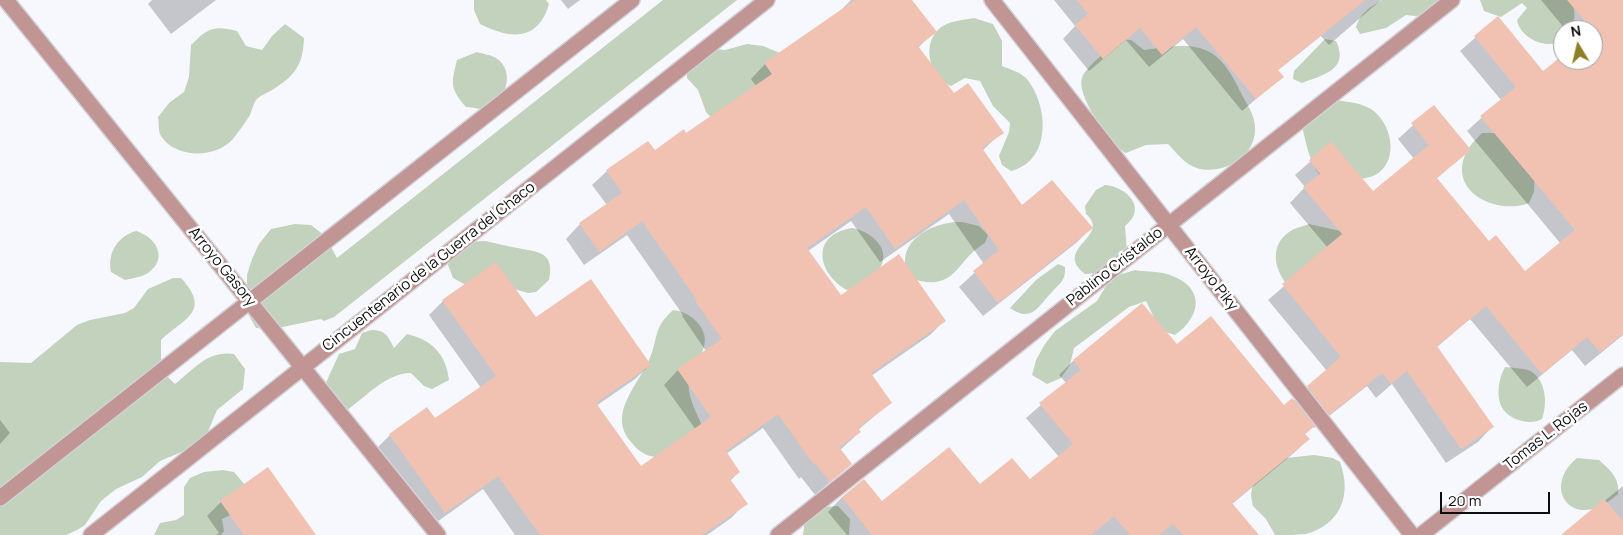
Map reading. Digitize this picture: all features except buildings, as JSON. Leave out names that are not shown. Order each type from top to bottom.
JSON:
[{"type":"street","points":[[0,498],[632,0]]},
{"type":"street","name":"Cincuentenario de la Guerra del Chaco","points":[[91,535],[767,0]]},
{"type":"street","name":"Arroyo Piky","points":[[992,0],[1412,535]]},
{"type":"street","name":"Pablino Cristaldo","points":[[778,535],[1452,0]]},
{"type":"street","name":"Arroyo Gasory","points":[[7,4],[304,367],[438,535]]},
{"type":"street","name":"Tomas L. Rojas","points":[[1421,535],[1623,375]]},
{"type":"green space","points":[[474,0],[546,0],[549,4],[538,25],[522,34],[512,34],[502,33],[480,24],[474,10]]},
{"type":"green space","points":[[663,0],[737,0],[334,317],[324,321],[321,319],[273,329],[256,328],[247,312],[247,275],[259,244],[271,229],[295,224],[311,225],[325,236],[337,258]]},
{"type":"green space","points":[[1382,0],[1440,0],[1422,17],[1406,15],[1386,28],[1360,34],[1356,27],[1360,18],[1369,8]]},
{"type":"green space","points":[[1480,0],[1571,0],[1575,15],[1574,20],[1553,20],[1553,44],[1549,44],[1535,41],[1523,32],[1519,26],[1517,20],[1527,8],[1522,3],[1501,17],[1484,11]]},
{"type":"green space","points":[[974,18],[993,24],[1002,41],[1002,66],[1018,72],[1026,78],[1034,89],[1039,103],[1043,131],[1040,144],[1034,156],[1024,165],[1011,171],[1002,165],[999,156],[1009,132],[1010,123],[993,106],[980,81],[965,78],[951,86],[937,75],[930,59],[931,42],[940,28],[951,22]]},
{"type":"green space","points":[[285,24],[304,38],[300,63],[287,80],[256,100],[250,115],[232,140],[224,146],[205,153],[185,152],[175,149],[167,143],[160,134],[158,117],[170,102],[184,92],[189,77],[191,45],[211,29],[222,28],[237,31],[246,46],[262,50],[272,36]]},
{"type":"green space","points":[[1120,39],[1131,40],[1144,50],[1191,46],[1213,54],[1222,62],[1231,75],[1252,114],[1255,130],[1253,141],[1248,151],[1230,165],[1220,169],[1208,170],[1197,168],[1187,163],[1168,144],[1146,145],[1126,153],[1120,148],[1104,130],[1089,108],[1084,96],[1082,78],[1088,69]]},
{"type":"green space","points":[[1325,39],[1336,41],[1339,51],[1337,65],[1325,74],[1302,83],[1293,79],[1294,71]]},
{"type":"green space","points":[[747,44],[763,46],[780,53],[780,71],[717,124],[706,112],[698,90],[687,78],[687,66],[714,49],[725,50]]},
{"type":"green space","points":[[477,52],[496,58],[502,63],[506,70],[507,78],[506,86],[499,100],[484,109],[466,107],[457,95],[453,85],[457,60]]},
{"type":"green space","points":[[1330,100],[1351,102],[1371,109],[1384,123],[1390,141],[1389,159],[1377,174],[1360,179],[1326,179],[1321,176],[1313,164],[1300,118]]},
{"type":"green space","points":[[1482,133],[1500,133],[1535,171],[1534,192],[1529,203],[1517,206],[1504,206],[1480,198],[1470,190],[1464,181],[1462,169],[1465,155],[1472,143]]},
{"type":"green space","points":[[1105,185],[1127,194],[1135,206],[1132,219],[1125,226],[1127,252],[1100,273],[1085,274],[1077,265],[1075,257],[1092,229],[1092,222],[1086,214],[1085,206],[1096,190]]},
{"type":"green space","points":[[962,222],[979,226],[988,235],[985,243],[975,250],[954,273],[946,278],[937,282],[925,282],[910,278],[906,266],[906,254],[910,245],[918,236],[939,225]]},
{"type":"green space","points":[[1309,224],[1345,232],[1352,239],[1285,282],[1276,260],[1278,246],[1286,234]]},
{"type":"green space","points":[[852,228],[867,233],[873,238],[879,244],[884,257],[877,272],[851,292],[831,277],[825,267],[823,257],[824,247],[829,239],[838,232]]},
{"type":"green space","points":[[136,231],[154,243],[159,255],[158,261],[148,273],[125,280],[111,272],[112,252],[119,241]]},
{"type":"green space","points":[[485,241],[535,251],[546,257],[549,262],[549,280],[536,292],[528,293],[514,289],[466,285],[453,278],[448,265],[449,256],[469,242]]},
{"type":"green space","points":[[1058,264],[1065,267],[1063,279],[1038,308],[1029,314],[1023,314],[1010,308],[1036,280]]},
{"type":"green space","points":[[1135,270],[1166,274],[1181,280],[1189,287],[1194,294],[1196,302],[1195,311],[1184,327],[1175,335],[1160,330],[1146,301],[1129,307],[1074,348],[1070,365],[1061,378],[1047,384],[1032,375],[1036,360],[1055,331],[1097,301],[1106,286],[1119,275]]},
{"type":"green space","points":[[173,278],[181,278],[190,290],[194,299],[194,307],[186,320],[161,340],[161,370],[175,384],[209,358],[216,355],[234,354],[245,369],[243,389],[217,410],[207,434],[184,451],[160,461],[142,477],[116,489],[101,501],[85,525],[77,530],[66,535],[0,535],[0,362],[31,363],[77,325],[90,320],[125,313],[134,308],[148,289]]},
{"type":"green space","points":[[673,310],[689,315],[703,330],[704,345],[691,375],[689,388],[691,400],[703,428],[664,458],[649,456],[641,452],[624,432],[622,421],[626,401],[649,360],[659,328]]},
{"type":"green space","points":[[371,330],[386,334],[394,348],[407,334],[424,340],[441,356],[445,363],[449,380],[432,389],[424,386],[411,373],[402,374],[385,381],[347,410],[330,402],[324,387],[339,354],[355,349],[362,333]]},
{"type":"green space","points":[[1505,367],[1528,370],[1539,378],[1545,398],[1542,419],[1526,422],[1514,418],[1504,411],[1499,401],[1498,391]]},
{"type":"green space","points":[[1314,455],[1333,458],[1340,462],[1345,486],[1341,507],[1328,523],[1318,529],[1306,534],[1275,535],[1266,519],[1253,506],[1252,488],[1259,474],[1286,458]]},
{"type":"green space","points":[[1577,458],[1599,460],[1616,479],[1618,494],[1602,505],[1587,510],[1575,509],[1567,503],[1562,493],[1561,482],[1566,470]]},
{"type":"green space","points":[[223,470],[234,472],[245,485],[241,510],[222,519],[224,531],[221,535],[154,535],[160,523],[176,520],[184,515],[184,487],[190,478],[204,472]]},
{"type":"green space","points":[[838,506],[850,519],[849,535],[803,535],[805,519],[822,507]]}]
